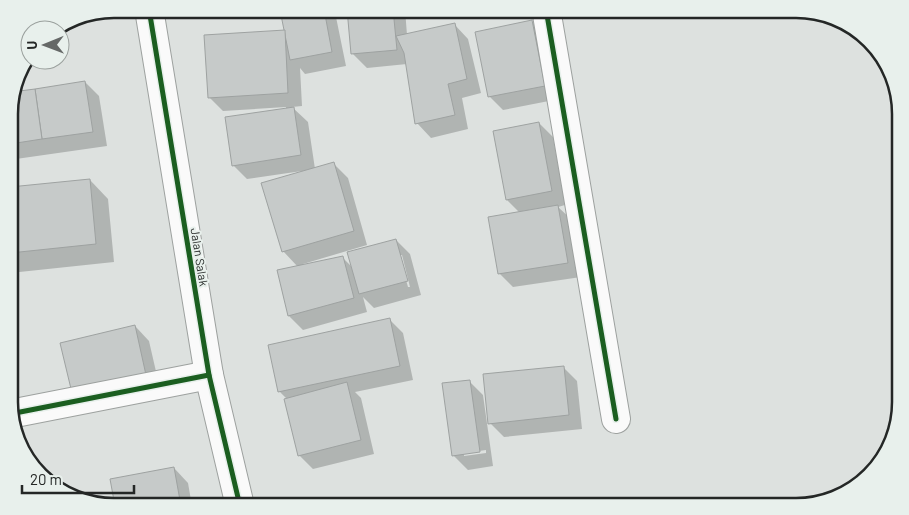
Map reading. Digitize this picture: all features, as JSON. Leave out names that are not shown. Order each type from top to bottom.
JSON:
[{"type":"street","name":"Jalan Salak","points":[[150,18],[209,375],[238,498]]},
{"type":"street","points":[[548,18],[616,420]]},
{"type":"street","points":[[18,412],[209,375]]},
{"type":"building","points":[[282,18],[326,18],[332,52],[290,60]]},
{"type":"building","points":[[348,18],[394,18],[397,50],[351,54]]},
{"type":"building","points":[[532,20],[545,86],[488,97],[475,32]]},
{"type":"building","points":[[455,23],[467,79],[448,84],[455,115],[415,124],[404,53],[396,36]]},
{"type":"building","points":[[285,30],[288,93],[208,98],[204,35]]},
{"type":"building","points":[[85,81],[93,132],[42,139],[35,89]]},
{"type":"building","points":[[35,89],[42,139],[18,143],[18,101],[21,91]]},
{"type":"building","points":[[294,107],[301,155],[232,166],[225,117]]},
{"type":"building","points":[[539,122],[552,191],[506,200],[493,131]]},
{"type":"building","points":[[334,162],[354,231],[282,252],[261,183]]},
{"type":"building","points":[[90,179],[96,244],[18,252],[18,186]]},
{"type":"building","points":[[558,205],[568,263],[498,274],[488,217]]},
{"type":"building","points":[[396,239],[408,281],[359,294],[347,252]]},
{"type":"building","points":[[343,256],[354,298],[288,316],[277,270]]},
{"type":"building","points":[[390,318],[400,366],[278,392],[268,345]]},
{"type":"building","points":[[135,325],[146,375],[72,393],[60,343]]},
{"type":"building","points":[[564,366],[569,415],[488,424],[483,374]]},
{"type":"building","points":[[470,380],[480,452],[452,456],[442,383]]},
{"type":"building","points":[[347,382],[361,440],[298,456],[284,399]]},
{"type":"building","points":[[174,467],[180,498],[114,498],[110,479]]},
{"type":"cycle path","points":[[150,18],[209,375],[238,498]]},
{"type":"cycle path","points":[[548,18],[616,419]]},
{"type":"cycle path","points":[[18,412],[209,375]]}]
